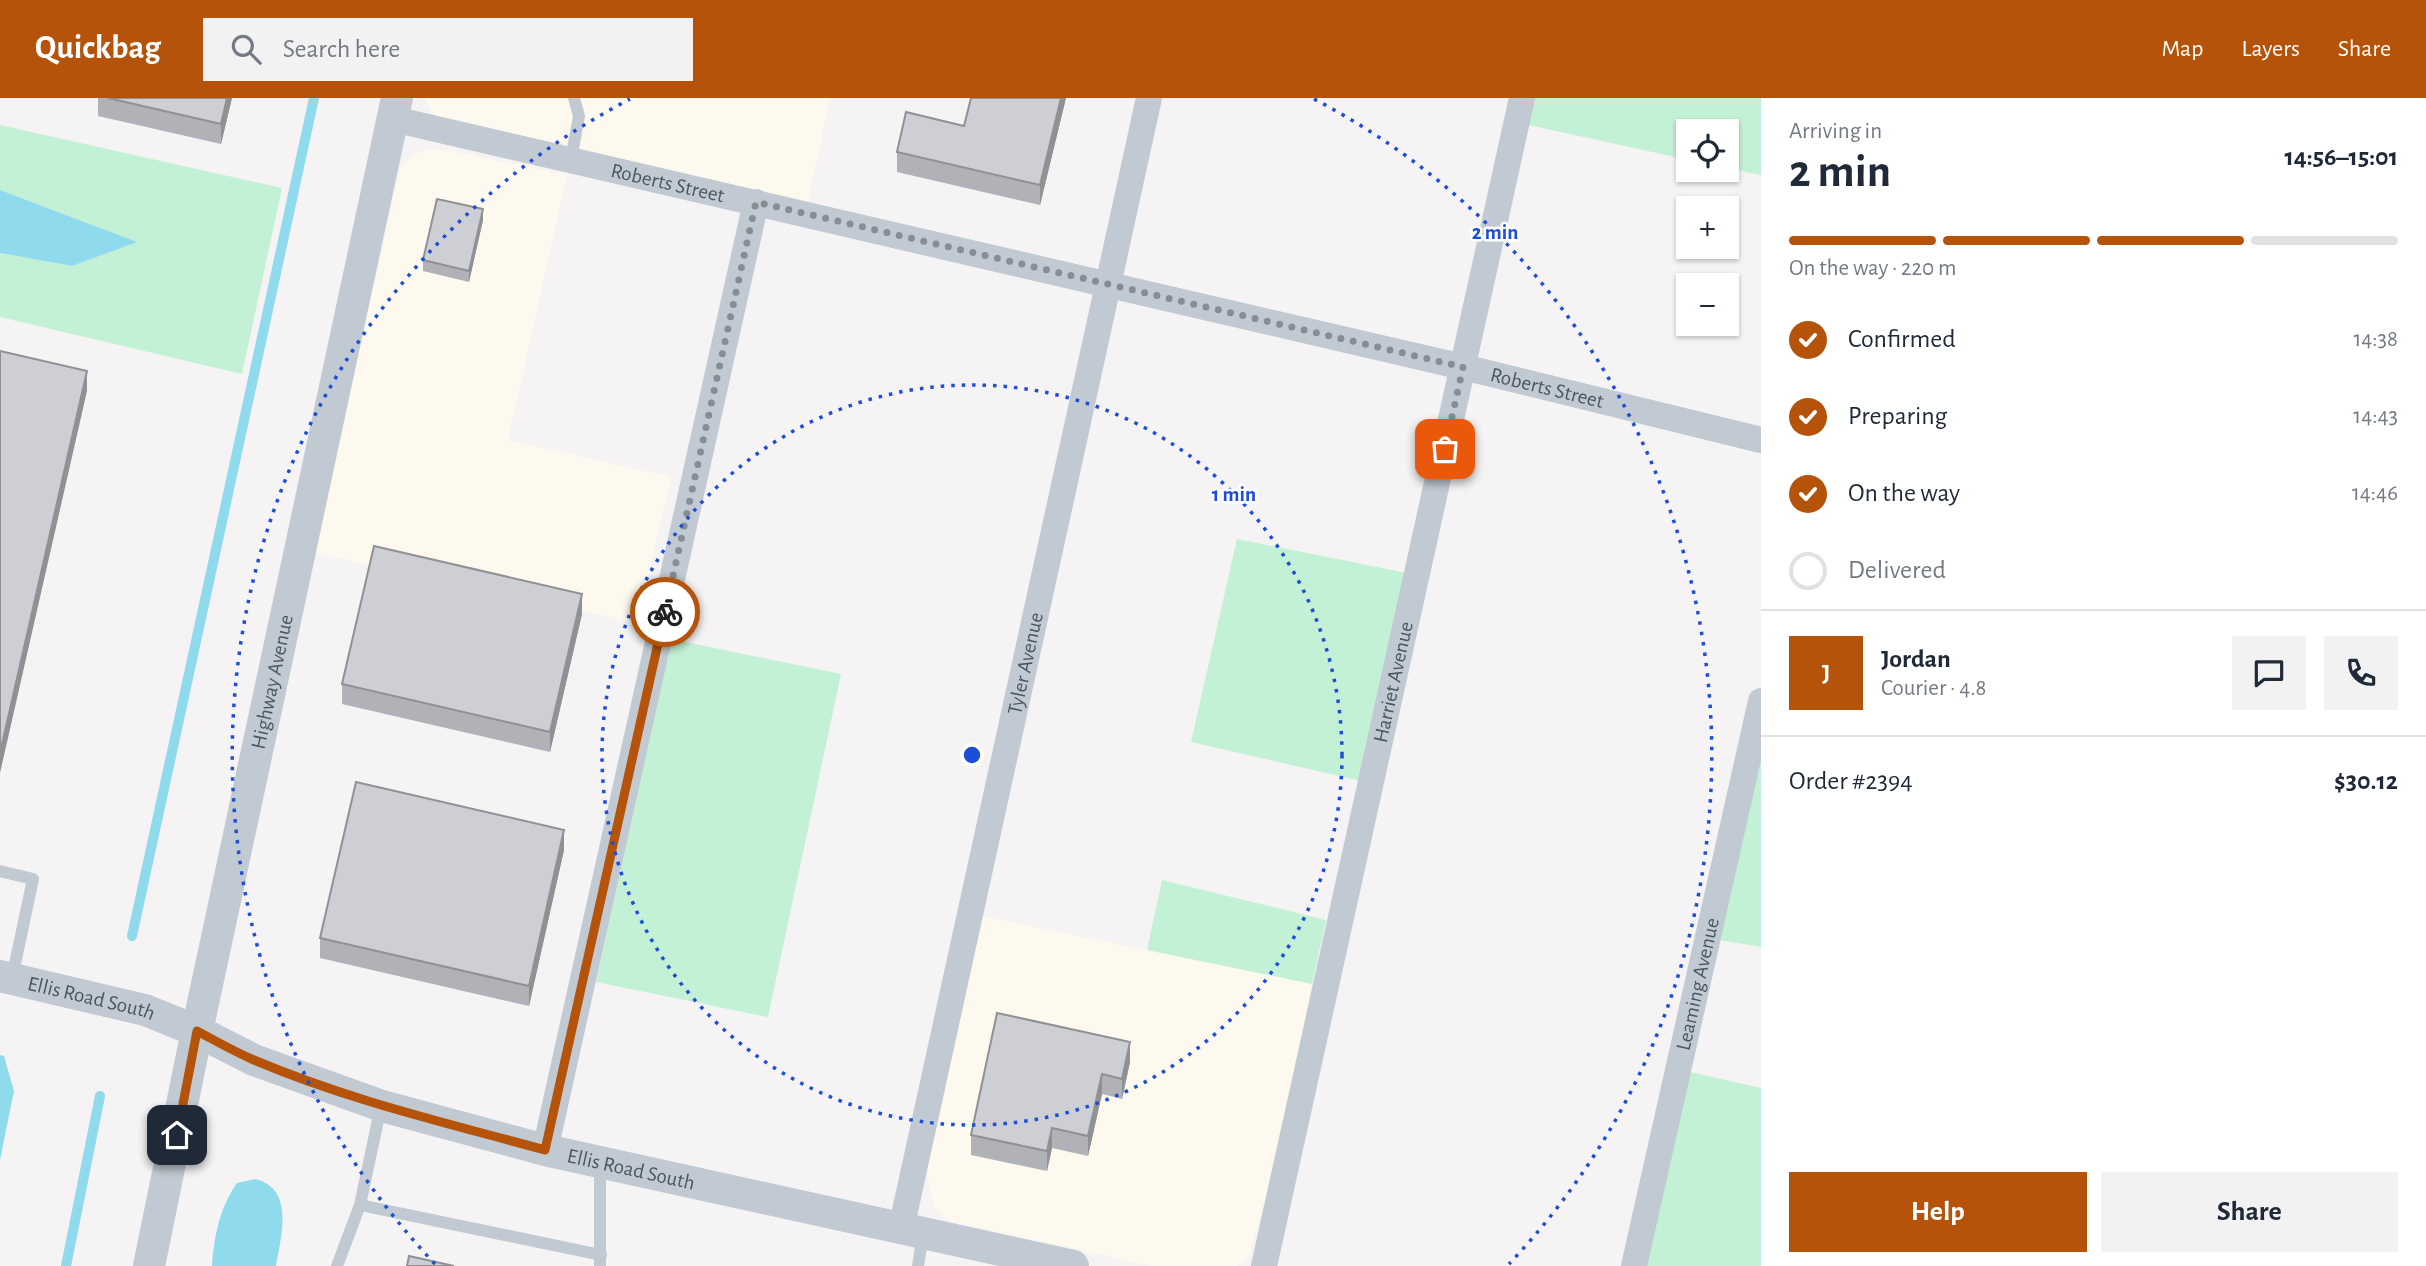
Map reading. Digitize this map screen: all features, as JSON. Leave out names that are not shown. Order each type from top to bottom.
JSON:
[{"type":"street","name":"Tyler Avenue","points":[[912,1232],[1107,286],[1149,98]]},
{"type":"street","name":"Harriet Avenue","points":[[1264,1266],[1522,98]]},
{"type":"street","name":"Roberts Street","points":[[395,109],[572,160],[1463,367],[1761,440]]},
{"type":"street","name":"Highway Avenue","points":[[149,1266],[395,109]]},
{"type":"street","points":[[545,1150],[756,202]]},
{"type":"street","name":"Leaming Avenue","points":[[1634,1266],[1761,701]]},
{"type":"street","name":"Ellis Road South","points":[[6,977],[145,1010],[197,1031],[254,1060],[382,1106],[600,1163],[1073,1266]]},
{"type":"lane","points":[[572,160],[579,116],[574,98]]},
{"type":"lane","points":[[0,871],[33,879],[6,977]]},
{"type":"lane","points":[[337,1266],[360,1205],[382,1106]]},
{"type":"lane","points":[[360,1205],[600,1260],[600,1163]]},
{"type":"lane","points":[[912,1232],[918,1266]]},
{"type":"shaded area","points":[[425,98],[830,98],[808,201],[449,122],[433,114]]},
{"type":"shaded area","points":[[429,149],[451,151],[567,175],[508,440],[671,477],[638,623],[315,553],[400,168],[410,157]]},
{"type":"shaded area","points":[[981,916],[1312,984],[1284,1133],[1249,1257],[1237,1266],[1152,1266],[948,1221],[933,1205],[926,1169]]},
{"type":"green space","points":[[1531,98],[1761,98],[1761,175],[1739,170],[1739,119],[1676,119],[1676,157],[1524,124]]},
{"type":"green space","points":[[0,125],[282,188],[242,374],[0,317],[0,253],[72,266],[136,242],[0,190]]},
{"type":"green space","points":[[1237,539],[1407,573],[1361,781],[1191,742]]},
{"type":"green space","points":[[671,639],[841,674],[768,1017],[596,982]]},
{"type":"green space","points":[[1761,754],[1761,947],[1719,940]]},
{"type":"green space","points":[[1162,880],[1326,920],[1312,984],[1147,950]]},
{"type":"green space","points":[[1686,1071],[1761,1088],[1761,1266],[1644,1266]]},
{"type":"water","points":[[0,190],[137,242],[72,266],[0,253]]},
{"type":"water","points":[[0,1055],[4,1056],[14,1091],[0,1160]]},
{"type":"water","points":[[255,1179],[268,1184],[281,1203],[282,1228],[276,1266],[212,1266],[216,1233],[226,1202],[237,1183]]},
{"type":"building","points":[[108,98],[227,98],[221,124]]},
{"type":"building","points":[[971,98],[1061,98],[1040,185],[897,152],[906,112],[964,126]]},
{"type":"building","points":[[437,199],[483,209],[469,271],[423,260]]},
{"type":"building","points":[[0,351],[87,371],[0,753]]},
{"type":"building","points":[[374,546],[582,594],[550,732],[342,684]]},
{"type":"building","points":[[356,782],[564,830],[529,986],[320,938]]},
{"type":"building","points":[[997,1013],[1130,1042],[1122,1079],[1102,1074],[1088,1136],[1052,1128],[1047,1151],[971,1135]]},
{"type":"building","points":[[409,1256],[454,1266],[407,1266]]},
{"type":"waterway","points":[[132,936],[314,98]]},
{"type":"waterway","points":[[66,1266],[100,1096]]},
{"type":"way so far","points":[[665,612],[756,202],[1463,367],[1445,449]]},
{"type":"route","points":[[177,1135],[197,1031],[254,1060],[328,1088],[382,1106],[545,1150],[665,612]]}]
